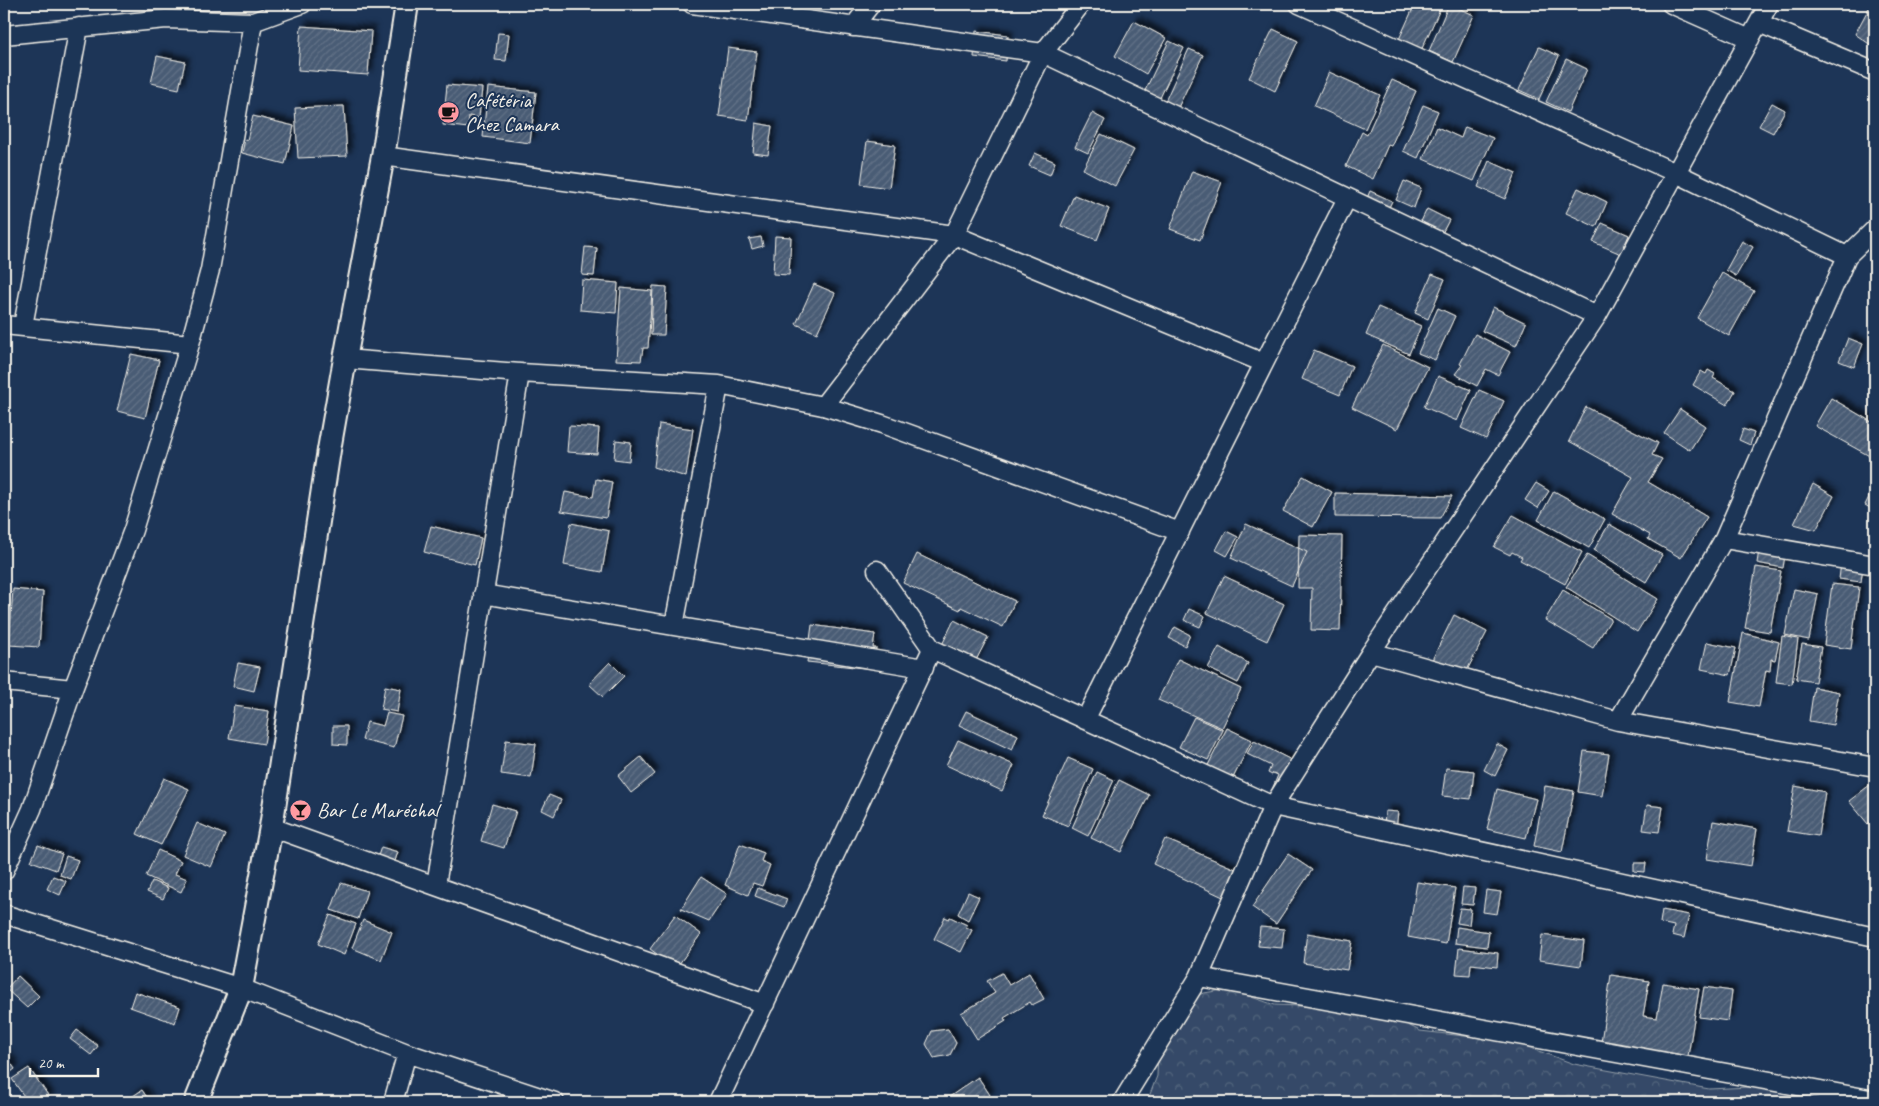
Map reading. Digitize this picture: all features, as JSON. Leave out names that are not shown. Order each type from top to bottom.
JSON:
[{"type":"street","points":[[4,36],[166,19],[253,22],[302,4]]},
{"type":"street","points":[[196,1102],[241,988],[271,826],[345,359],[383,156],[407,4]]},
{"type":"street","points":[[692,4],[1043,53],[1597,316]]},
{"type":"street","points":[[853,27],[871,4]]},
{"type":"street","points":[[823,406],[954,235],[1043,53],[1081,4]]},
{"type":"street","points":[[1299,4],[1676,173],[1847,256]]},
{"type":"street","points":[[1671,4],[1750,39]]},
{"type":"street","points":[[1122,1102],[1199,977],[1273,806],[1371,652],[1597,316],[1770,4]]},
{"type":"street","points":[[4,871],[32,809],[73,689],[134,530],[190,344],[210,270],[253,22]]},
{"type":"street","points":[[1759,22],[1874,73]]},
{"type":"street","points":[[23,326],[79,27]]},
{"type":"street","points":[[383,156],[954,235],[1264,363]]},
{"type":"street","points":[[1085,720],[1347,198]]},
{"type":"street","points":[[1618,721],[1724,539],[1847,256],[1875,229]]},
{"type":"street","points":[[4,325],[190,344]]},
{"type":"street","points":[[345,359],[520,373],[719,385],[823,406],[882,424],[1180,532]]},
{"type":"street","points":[[436,885],[482,594],[520,373]]},
{"type":"street","points":[[674,626],[719,385]]},
{"type":"street","points":[[1724,539],[1875,565]]},
{"type":"street","points":[[877,570],[932,649],[1273,806],[1875,937]]},
{"type":"street","points":[[482,594],[924,668]]},
{"type":"street","points":[[718,1102],[932,649]]},
{"type":"street","points":[[1371,652],[1618,721],[1875,767]]},
{"type":"street","points":[[4,682],[73,689]]},
{"type":"street","points":[[271,826],[765,1004]]},
{"type":"street","points":[[4,914],[241,988],[407,1053],[556,1102]]},
{"type":"street","points":[[1199,977],[1875,1100]]},
{"type":"street","points":[[393,1102],[407,1053]]},
{"type":"green space","points":[[1228,989],[1275,1005],[1327,1007],[1354,1015],[1390,1016],[1420,1031],[1482,1038],[1503,1038],[1574,1064],[1709,1089],[1769,1086],[1856,1102],[1147,1102],[1157,1076],[1158,1049],[1185,999],[1204,993]]},
{"type":"building","points":[[776,4],[794,5],[791,16],[774,11]]},
{"type":"building","points":[[1415,4],[1434,4],[1441,7],[1418,57],[1396,46]]},
{"type":"building","points":[[1449,4],[1474,15],[1453,62],[1429,51]]},
{"type":"building","points":[[1871,4],[1875,4],[1875,48],[1855,34]]},
{"type":"building","points":[[1134,21],[1166,38],[1146,74],[1115,56]]},
{"type":"building","points":[[301,26],[371,31],[368,75],[298,70]]},
{"type":"building","points":[[1273,29],[1298,41],[1275,91],[1249,78]]},
{"type":"building","points":[[976,31],[1008,35],[1006,61],[974,57]]},
{"type":"building","points":[[498,33],[509,34],[506,61],[495,60]]},
{"type":"building","points":[[1169,41],[1184,48],[1156,106],[1141,99]]},
{"type":"building","points":[[1539,47],[1559,56],[1539,99],[1519,90]]},
{"type":"building","points":[[728,48],[757,52],[748,120],[719,116]]},
{"type":"building","points":[[1189,49],[1203,55],[1175,114],[1162,108]]},
{"type":"building","points":[[157,56],[185,62],[179,89],[151,83]]},
{"type":"building","points":[[1566,59],[1587,69],[1568,112],[1546,102]]},
{"type":"building","points":[[1329,72],[1380,95],[1365,129],[1314,106]]},
{"type":"building","points":[[1392,80],[1416,91],[1391,146],[1388,145],[1373,179],[1346,166],[1362,132],[1367,135]]},
{"type":"building","points":[[447,85],[482,88],[479,118],[469,116],[468,128],[443,125]]},
{"type":"building","points":[[488,87],[536,92],[530,143],[483,137]]},
{"type":"building","points":[[1772,103],[1785,110],[1773,133],[1759,126]]},
{"type":"building","points":[[1423,105],[1438,111],[1418,158],[1403,151]]},
{"type":"building","points":[[344,106],[347,156],[298,158],[295,108]]},
{"type":"building","points":[[1092,113],[1105,120],[1088,153],[1075,147]]},
{"type":"building","points":[[253,116],[294,126],[285,164],[242,153]]},
{"type":"building","points":[[756,123],[772,126],[768,155],[753,153]]},
{"type":"building","points":[[1437,127],[1461,138],[1465,127],[1493,138],[1474,181],[1423,159]]},
{"type":"building","points":[[1101,134],[1134,150],[1115,186],[1083,169]]},
{"type":"building","points":[[867,141],[895,145],[889,188],[861,184]]},
{"type":"building","points":[[1035,153],[1055,162],[1050,175],[1029,166]]},
{"type":"building","points":[[1489,161],[1516,173],[1505,199],[1478,187]]},
{"type":"building","points":[[1192,171],[1222,182],[1200,240],[1170,229]]},
{"type":"building","points":[[1404,181],[1421,188],[1414,208],[1396,200]]},
{"type":"building","points":[[1578,188],[1607,202],[1596,227],[1566,213]]},
{"type":"building","points":[[1370,191],[1392,201],[1383,220],[1362,210]]},
{"type":"building","points":[[1074,195],[1109,209],[1097,240],[1061,226]]},
{"type":"building","points":[[1427,209],[1449,220],[1438,241],[1417,230]]},
{"type":"building","points":[[1602,223],[1629,235],[1621,254],[1593,242]]},
{"type":"building","points":[[775,236],[791,237],[789,275],[773,274]]},
{"type":"building","points":[[761,237],[763,246],[752,249],[749,239]]},
{"type":"building","points":[[1742,241],[1753,247],[1736,276],[1726,270]]},
{"type":"building","points":[[585,247],[597,248],[594,276],[582,275]]},
{"type":"building","points":[[1722,273],[1754,291],[1729,336],[1697,318]]},
{"type":"building","points":[[1432,274],[1445,279],[1428,319],[1415,313]]},
{"type":"building","points":[[582,280],[618,283],[616,313],[580,310]]},
{"type":"building","points":[[814,284],[835,293],[817,333],[796,324]]},
{"type":"building","points":[[653,286],[667,287],[664,335],[651,335]]},
{"type":"building","points":[[621,288],[652,291],[648,348],[643,348],[641,361],[616,360]]},
{"type":"building","points":[[1378,307],[1421,326],[1409,354],[1366,335]]},
{"type":"building","points":[[1493,307],[1526,323],[1516,346],[1482,331]]},
{"type":"building","points":[[1438,308],[1455,316],[1435,360],[1418,353]]},
{"type":"building","points":[[1475,334],[1510,352],[1498,375],[1486,369],[1477,386],[1455,374],[1462,365],[1460,364]]},
{"type":"building","points":[[1848,338],[1863,344],[1854,367],[1839,361]]},
{"type":"building","points":[[1383,345],[1428,367],[1397,429],[1352,407]]},
{"type":"building","points":[[1314,350],[1352,366],[1340,395],[1302,379]]},
{"type":"building","points":[[131,354],[159,360],[145,418],[117,411]]},
{"type":"building","points":[[1708,370],[1715,374],[1713,378],[1735,391],[1727,405],[1693,385],[1701,371],[1706,374]]},
{"type":"building","points":[[1438,376],[1471,390],[1457,421],[1424,407]]},
{"type":"building","points":[[1479,390],[1504,401],[1486,439],[1461,428]]},
{"type":"building","points":[[1831,398],[1875,424],[1875,459],[1815,426]]},
{"type":"building","points":[[1586,407],[1658,443],[1652,455],[1662,459],[1648,482],[1707,517],[1681,558],[1648,539],[1650,535],[1612,514],[1633,477],[1569,441]]},
{"type":"building","points":[[1680,409],[1705,426],[1690,450],[1664,433]]},
{"type":"building","points":[[659,424],[693,429],[686,477],[654,467]]},
{"type":"building","points":[[569,426],[599,428],[597,454],[567,452]]},
{"type":"building","points":[[1743,429],[1754,433],[1750,445],[1739,440]]},
{"type":"building","points":[[616,440],[631,442],[629,461],[614,459]]},
{"type":"building","points":[[1303,476],[1332,492],[1313,527],[1283,511]]},
{"type":"building","points":[[596,479],[612,482],[606,518],[561,511],[565,492],[593,497]]},
{"type":"building","points":[[1536,483],[1549,491],[1538,508],[1525,500]]},
{"type":"building","points":[[1813,484],[1834,496],[1816,530],[1794,524]]},
{"type":"building","points":[[1875,485],[1875,511],[1865,505]]},
{"type":"building","points":[[1554,491],[1605,519],[1589,548],[1538,520]]},
{"type":"building","points":[[1335,493],[1452,496],[1440,518],[1335,517]]},
{"type":"building","points":[[1513,515],[1582,552],[1565,584],[1520,560],[1522,557],[1512,552],[1510,555],[1494,547]]},
{"type":"building","points":[[571,523],[609,531],[602,572],[564,565]]},
{"type":"building","points":[[1246,524],[1307,552],[1292,586],[1231,558]]},
{"type":"building","points":[[1609,524],[1662,555],[1646,582],[1594,550]]},
{"type":"building","points":[[431,526],[481,538],[475,565],[424,552]]},
{"type":"building","points":[[1226,531],[1238,537],[1227,556],[1216,550]]},
{"type":"building","points":[[1299,535],[1342,536],[1340,631],[1311,630],[1312,588],[1298,588]]},
{"type":"building","points":[[1759,550],[1785,555],[1783,568],[1757,563]]},
{"type":"building","points":[[917,554],[1015,601],[1003,627],[961,607],[960,610],[903,583]]},
{"type":"building","points":[[1587,555],[1658,599],[1637,632],[1566,587]]},
{"type":"building","points":[[1841,563],[1863,566],[1861,582],[1839,579]]},
{"type":"building","points":[[1756,567],[1781,571],[1770,632],[1745,628]]},
{"type":"building","points":[[1224,576],[1284,604],[1267,641],[1207,613]]},
{"type":"building","points":[[1832,584],[1859,587],[1851,649],[1824,645]]},
{"type":"building","points":[[13,589],[43,592],[39,647],[9,645]]},
{"type":"building","points":[[1794,589],[1818,594],[1809,640],[1785,635]]},
{"type":"building","points":[[1563,590],[1611,619],[1593,648],[1545,620]]},
{"type":"building","points":[[1189,609],[1205,616],[1200,627],[1184,620]]},
{"type":"building","points":[[1454,615],[1487,632],[1466,672],[1429,666]]},
{"type":"building","points":[[954,620],[988,637],[973,666],[940,649]]},
{"type":"building","points":[[812,625],[875,634],[873,648],[876,648],[873,669],[807,662]]},
{"type":"building","points":[[1175,627],[1190,635],[1185,646],[1169,638]]},
{"type":"building","points":[[1743,633],[1779,642],[1775,660],[1771,659],[1770,671],[1766,670],[1759,707],[1730,702]]},
{"type":"building","points":[[1782,636],[1798,639],[1792,684],[1776,682]]},
{"type":"building","points":[[1707,642],[1736,648],[1730,675],[1701,669]]},
{"type":"building","points":[[1802,644],[1821,647],[1815,682],[1796,679]]},
{"type":"building","points":[[1219,647],[1248,663],[1238,683],[1208,668]]},
{"type":"building","points":[[1178,659],[1241,689],[1222,728],[1158,700]]},
{"type":"building","points":[[610,662],[624,676],[603,697],[589,684]]},
{"type":"building","points":[[238,663],[260,667],[254,691],[233,686]]},
{"type":"building","points":[[385,686],[401,689],[397,712],[381,709]]},
{"type":"building","points":[[1814,687],[1839,692],[1833,725],[1809,721]]},
{"type":"building","points":[[234,706],[269,711],[264,744],[229,738]]},
{"type":"building","points":[[966,711],[1018,735],[1012,750],[959,725]]},
{"type":"building","points":[[387,713],[402,716],[394,748],[362,740],[367,722],[383,726]]},
{"type":"building","points":[[1194,717],[1223,730],[1208,760],[1179,747]]},
{"type":"building","points":[[333,726],[347,726],[347,745],[333,744]]},
{"type":"building","points":[[1227,728],[1252,740],[1228,788],[1203,775]]},
{"type":"building","points":[[506,740],[536,744],[531,778],[501,774]]},
{"type":"building","points":[[958,740],[1014,765],[1002,791],[946,765]]},
{"type":"building","points":[[1254,741],[1301,765],[1284,798],[1271,792],[1278,775],[1268,773],[1271,766],[1247,754]]},
{"type":"building","points":[[1497,744],[1508,750],[1495,776],[1484,770]]},
{"type":"building","points":[[1584,751],[1609,754],[1602,796],[1578,792]]},
{"type":"building","points":[[641,757],[655,774],[631,793],[618,776]]},
{"type":"building","points":[[1068,758],[1093,769],[1068,826],[1042,815]]},
{"type":"building","points":[[1446,768],[1474,771],[1471,799],[1442,796]]},
{"type":"building","points":[[1097,772],[1114,780],[1088,836],[1072,828]]},
{"type":"building","points":[[164,778],[189,789],[161,845],[137,834]]},
{"type":"building","points":[[1119,780],[1149,795],[1121,852],[1091,838]]},
{"type":"building","points":[[1875,781],[1875,819],[1868,824],[1849,801]]},
{"type":"building","points":[[1545,786],[1574,791],[1562,852],[1534,846]]},
{"type":"building","points":[[1795,786],[1825,792],[1818,836],[1787,831]]},
{"type":"building","points":[[1497,789],[1536,799],[1526,838],[1487,829]]},
{"type":"building","points":[[549,795],[561,800],[554,816],[542,810]]},
{"type":"building","points":[[492,804],[516,811],[504,848],[481,841]]},
{"type":"building","points":[[1647,805],[1663,807],[1659,832],[1643,830]]},
{"type":"building","points":[[1385,811],[1398,812],[1396,829],[1384,828]]},
{"type":"building","points":[[1713,821],[1757,829],[1751,866],[1707,859]]},
{"type":"building","points":[[197,823],[225,835],[211,867],[183,855]]},
{"type":"building","points":[[1165,839],[1238,870],[1223,897],[1153,864]]},
{"type":"building","points":[[740,844],[764,853],[761,861],[770,865],[762,886],[753,883],[748,895],[725,885]]},
{"type":"building","points":[[38,845],[62,854],[56,870],[31,861]]},
{"type":"building","points":[[381,847],[398,852],[392,870],[375,865]]},
{"type":"building","points":[[158,850],[181,861],[175,874],[187,879],[181,892],[146,876]]},
{"type":"building","points":[[1288,854],[1312,870],[1276,924],[1252,907]]},
{"type":"building","points":[[66,856],[78,860],[71,879],[60,875]]},
{"type":"building","points":[[1634,863],[1646,863],[1645,872],[1634,871]]},
{"type":"building","points":[[53,876],[66,881],[60,895],[47,889]]},
{"type":"building","points":[[701,877],[727,894],[709,921],[681,909]]},
{"type":"building","points":[[152,881],[168,888],[163,899],[147,892]]},
{"type":"building","points":[[1417,882],[1455,888],[1446,944],[1408,937]]},
{"type":"building","points":[[341,883],[367,891],[358,919],[331,910]]},
{"type":"building","points":[[1463,887],[1475,888],[1473,905],[1461,904]]},
{"type":"building","points":[[758,888],[787,899],[784,907],[755,896]]},
{"type":"building","points":[[1486,890],[1501,892],[1497,914],[1483,912]]},
{"type":"building","points":[[968,892],[979,897],[968,920],[958,914]]},
{"type":"building","points":[[1460,908],[1471,909],[1469,925],[1457,923]]},
{"type":"building","points":[[1662,910],[1689,915],[1684,938],[1672,935],[1674,926],[1660,923]]},
{"type":"building","points":[[330,915],[356,924],[344,955],[318,944]]},
{"type":"building","points":[[675,915],[701,934],[676,968],[650,949]]},
{"type":"building","points":[[945,917],[949,919],[950,917],[967,925],[966,927],[972,930],[961,952],[934,939]]},
{"type":"building","points":[[363,920],[392,932],[381,960],[352,948]]},
{"type":"building","points":[[1260,927],[1284,929],[1282,948],[1258,946]]},
{"type":"building","points":[[1457,927],[1489,932],[1487,947],[1455,943]]},
{"type":"building","points":[[1307,933],[1352,941],[1347,970],[1303,963]]},
{"type":"building","points":[[1542,935],[1584,941],[1581,966],[1539,960]]},
{"type":"building","points":[[1459,948],[1498,953],[1497,967],[1471,964],[1470,975],[1456,974]]},
{"type":"building","points":[[1002,973],[1009,985],[1029,973],[1044,999],[1032,1005],[1030,1002],[1004,1018],[1006,1021],[977,1039],[961,1013],[995,993],[987,981]]},
{"type":"building","points":[[1611,975],[1649,981],[1643,1016],[1657,1018],[1663,983],[1699,989],[1688,1056],[1601,1042]]},
{"type":"building","points":[[18,976],[39,996],[27,1008],[6,989]]},
{"type":"building","points":[[1704,987],[1732,991],[1728,1021],[1699,1017]]},
{"type":"building","points":[[135,992],[180,1007],[175,1023],[130,1007]]},
{"type":"building","points":[[948,1029],[956,1043],[950,1055],[934,1058],[926,1044],[932,1031]]},
{"type":"building","points":[[77,1030],[98,1046],[91,1055],[70,1039]]},
{"type":"building","points":[[4,1053],[15,1069],[4,1077]]},
{"type":"building","points":[[29,1068],[50,1098],[44,1102],[28,1102],[12,1079]]},
{"type":"building","points":[[978,1077],[990,1095],[981,1102],[946,1102],[945,1100]]},
{"type":"building","points":[[142,1090],[150,1102],[134,1102],[130,1098]]},
{"type":"place","name":"Cafétéria Chez Camara","points":[[449,112]]},
{"type":"place","name":"Bar Le Maréchal","points":[[301,810]]}]
